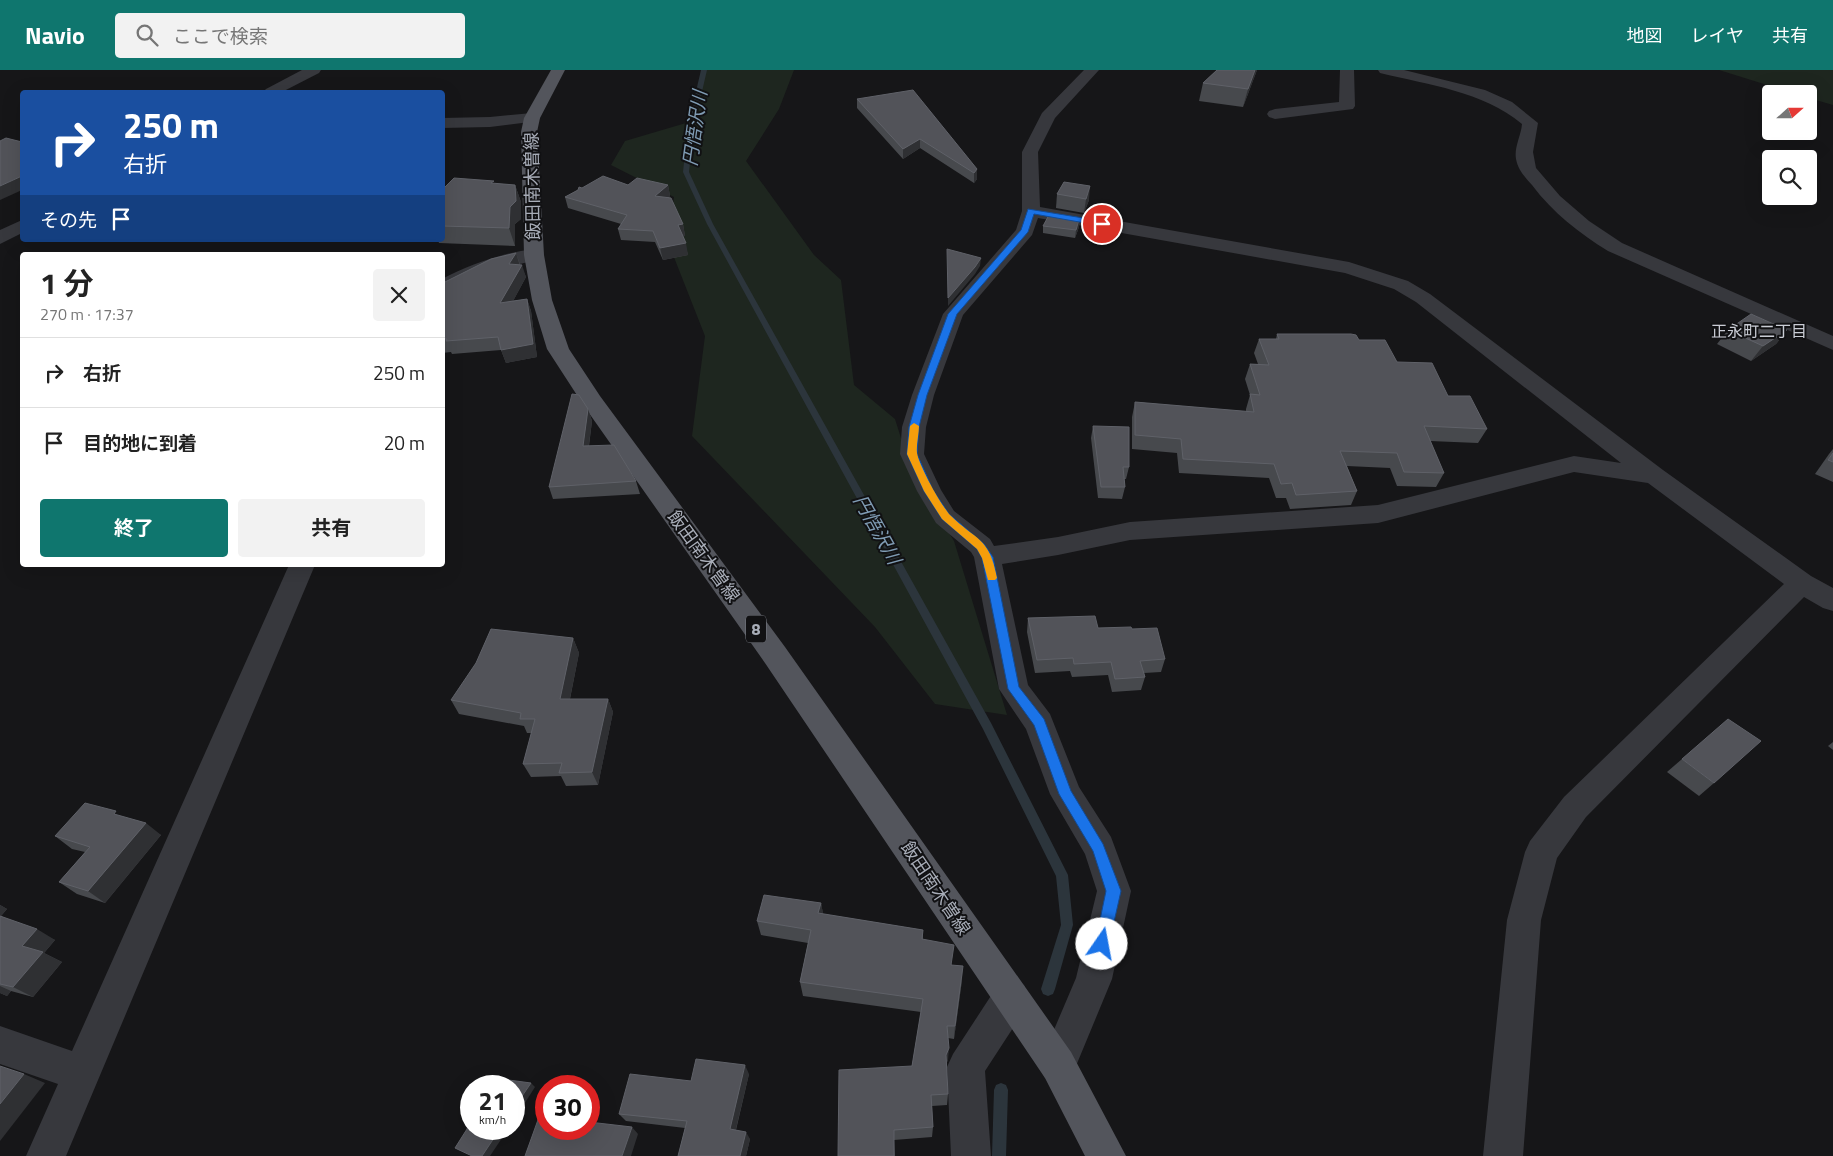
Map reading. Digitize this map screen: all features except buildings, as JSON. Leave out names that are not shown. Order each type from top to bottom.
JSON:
[{"type":"main road","name":"飯田南木曽線","points":[[558,70],[532,118],[529,132],[534,255],[542,300],[558,349],[592,401],[780,663],[1058,1065],[1106,1156]]},
{"type":"street","points":[[1058,1065],[1094,979],[1114,891],[1099,848],[1066,794],[1039,723],[1014,689],[988,557],[980,546],[945,516],[929,491],[912,454],[914,427],[923,395],[952,314],[1025,231],[1031,211],[1030,152],[1048,116],[1092,70]]},
{"type":"street","points":[[1275,114],[1321,107],[1347,106],[1347,70]]},
{"type":"street","points":[[1385,70],[1496,98],[1530,123],[1531,132],[1524,145],[1526,165],[1551,198],[1585,228],[1615,247],[1833,344]]},
{"type":"street","points":[[275,90],[310,71],[312,82],[305,90]]},
{"type":"street","points":[[445,123],[490,122],[532,118]]},
{"type":"street","points":[[1031,211],[1349,268],[1401,285],[1422,298],[1654,476],[1802,583],[1833,601]]},
{"type":"street","points":[[0,238],[20,227]]},
{"type":"street","points":[[445,286],[487,266],[520,256],[534,255]]},
{"type":"street","points":[[988,557],[1058,546],[1130,531],[1378,514],[1574,464],[1654,476]]},
{"type":"street","points":[[46,1156],[301,567]]},
{"type":"street","points":[[1502,1156],[1524,920],[1542,852],[1575,807],[1802,583]]},
{"type":"street","points":[[971,1156],[966,1066],[1011,998]]},
{"type":"street","points":[[0,1045],[83,1074]]},
{"type":"shaded area","points":[[701,70],[794,70],[779,109],[746,161],[814,255],[841,280],[854,385],[895,419],[911,470],[954,541],[1007,715],[935,704],[875,627],[692,436],[705,336],[668,242],[674,197],[611,165],[625,141],[686,123],[701,86]]},
{"type":"shaded area","points":[[1719,70],[1833,70],[1833,105],[1818,101],[1818,85],[1767,85]]},
{"type":"waterway","name":"円悟沢川","points":[[704,70],[691,126],[686,172],[710,224],[987,726],[1062,875],[1067,925],[1048,989]]},
{"type":"waterway","name":"円悟沢川","points":[[999,1156],[1001,1090]]},
{"type":"slow traffic","points":[[914,426],[912,454],[929,491],[945,516],[980,546],[988,557],[992,578]]},
{"type":"district","name":"正永町二丁目","points":[[1759,331]]},
{"type":"route","points":[[1102,224],[1031,211],[1025,231],[952,314],[923,395],[914,427],[912,454],[929,491],[945,516],[980,546],[988,557],[1014,689],[1039,723],[1066,794],[1099,848],[1114,891],[1102,944]]}]
